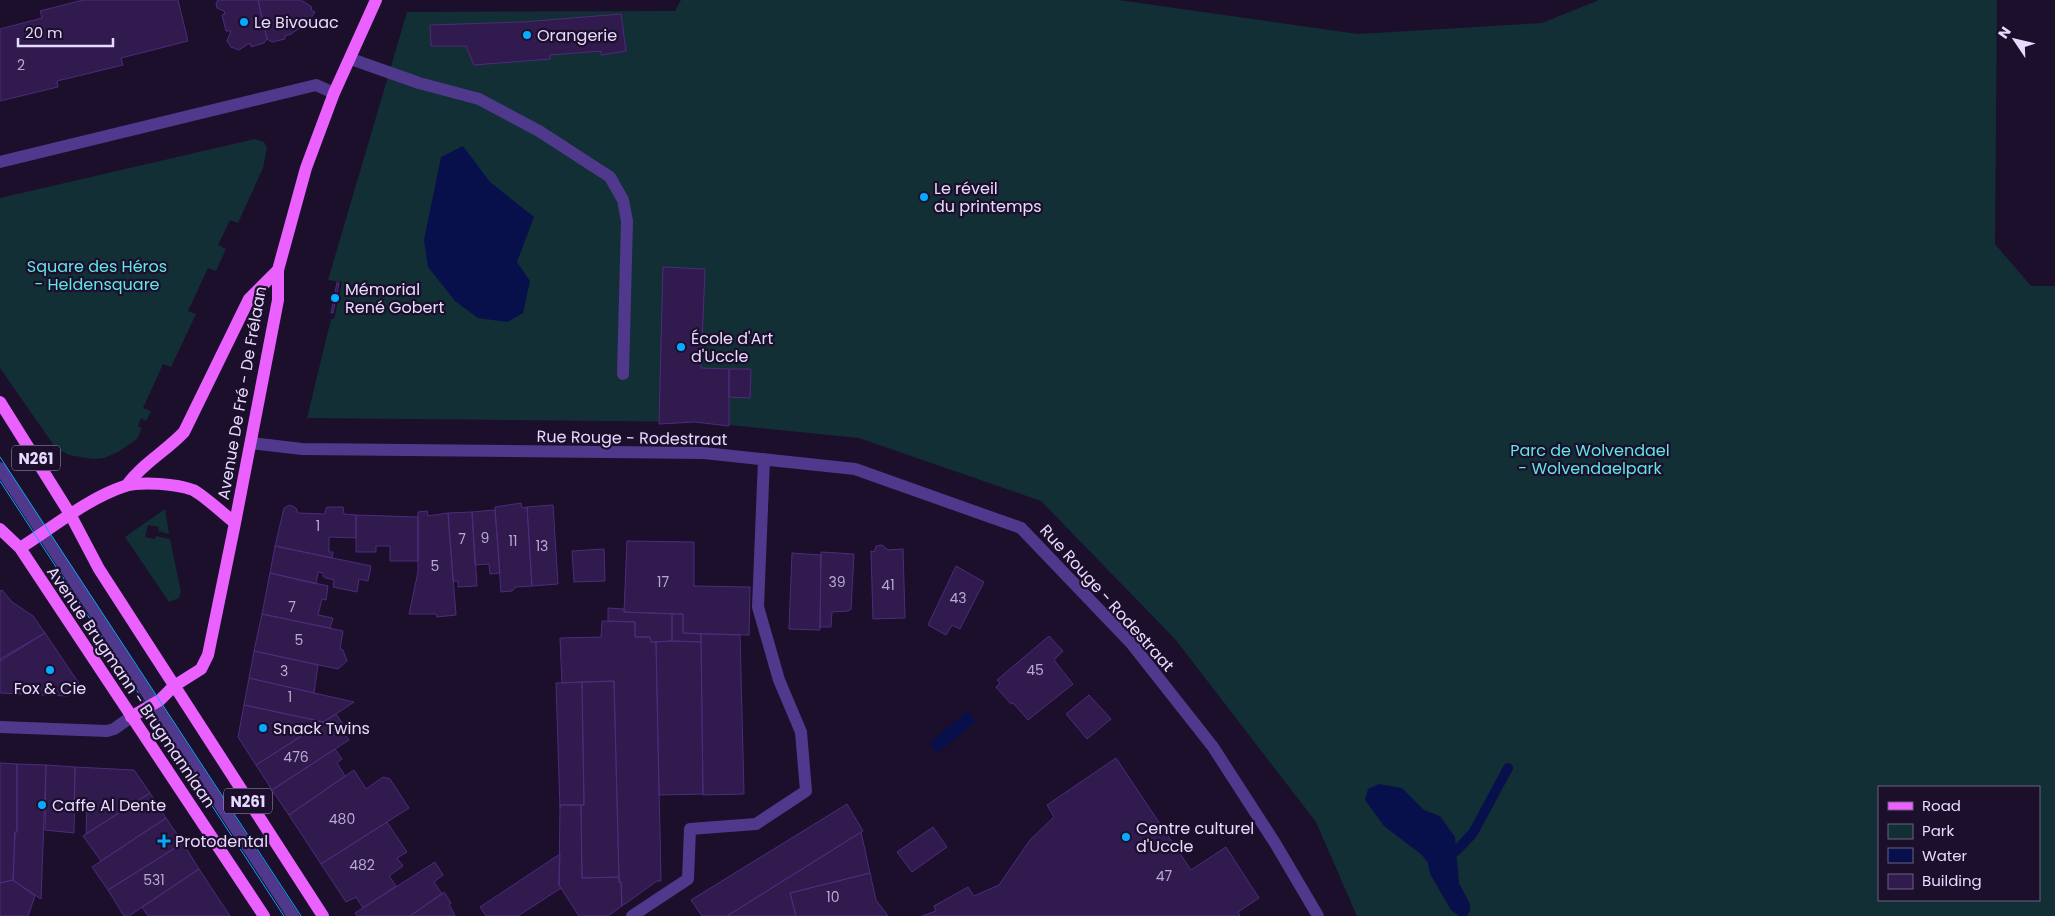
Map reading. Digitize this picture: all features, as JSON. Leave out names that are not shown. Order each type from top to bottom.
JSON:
[{"type":"main road","name":"Avenue De Fré - De Frélaan","points":[[131,717],[154,704],[174,686],[201,669],[208,655],[278,300],[278,270],[306,168],[334,93],[376,0]]},
{"type":"main road","name":"Avenue De Fré - De Frélaan","points":[[126,486],[151,459],[172,445],[184,432],[249,299],[278,270]]},
{"type":"main road","name":"Avenue Brugmann - Brugmannlaan","points":[[0,402],[70,514],[99,569],[323,916]]},
{"type":"main road","name":"Avenue De Fré - De Frélaan","points":[[20,548],[70,514],[126,486],[168,483],[195,491],[235,523]]},
{"type":"main road","name":"Avenue Brugmann - Brugmannlaan","points":[[0,529],[20,548],[264,916]]},
{"type":"street","points":[[351,58],[419,83],[479,99],[539,131],[610,177],[623,200],[627,221],[623,374]]},
{"type":"street","points":[[0,162],[316,85],[334,93]]},
{"type":"street","name":"Rue Rouge - Rodestraat","points":[[251,442],[302,449],[704,453],[856,469],[1021,528],[1131,643],[1213,747],[1275,843],[1318,916]]},
{"type":"street","points":[[632,916],[688,879],[690,829],[756,824],[806,791],[801,732],[779,680],[758,607],[764,459]]},
{"type":"street","points":[[0,468],[292,916]]},
{"type":"street","points":[[0,727],[107,731],[114,729],[131,717]]},
{"type":"green space","name":"Parc de Wolvendael - Wolvendaelpark","points":[[681,0],[1118,0],[1358,34],[1542,23],[1599,0],[1997,0],[1995,244],[2031,286],[2055,286],[2055,916],[1357,916],[1316,822],[1175,639],[1041,501],[859,438],[701,422],[307,418],[342,282],[328,280],[407,12],[675,11]]},
{"type":"green space","name":"Square des Héros - Heldensquare","points":[[255,139],[264,142],[267,148],[263,168],[238,223],[230,220],[218,245],[226,249],[216,271],[208,268],[188,311],[196,314],[171,367],[163,364],[143,408],[151,411],[146,421],[141,418],[138,426],[142,428],[137,439],[118,452],[104,458],[93,459],[69,455],[55,447],[0,368],[0,198]]},
{"type":"green space","points":[[165,509],[169,534],[158,531],[159,527],[148,525],[145,537],[155,539],[156,536],[170,539],[181,592],[179,598],[169,602],[125,537]]},
{"type":"water","points":[[463,146],[490,182],[534,217],[517,262],[530,281],[523,313],[507,322],[478,318],[455,301],[428,267],[424,240],[441,157]]},
{"type":"water","points":[[968,711],[976,722],[937,753],[929,743]]},
{"type":"water","points":[[1379,784],[1402,788],[1424,810],[1440,816],[1455,837],[1459,883],[1470,904],[1470,911],[1467,916],[1459,916],[1451,910],[1430,874],[1428,863],[1422,855],[1384,826],[1365,800],[1368,789]]},
{"type":"building","points":[[83,0],[178,0],[188,41],[121,58],[123,65],[57,81],[58,87],[0,101],[0,29],[42,18],[40,11]]},
{"type":"building","name":"Le Bivouac","points":[[218,0],[258,0],[267,39],[264,43],[251,47],[251,44],[248,44],[239,50],[231,47],[227,41],[231,31],[226,31],[222,15],[225,14],[224,11],[217,8],[216,3]]},
{"type":"building","points":[[258,0],[301,0],[312,7],[311,10],[315,12],[307,24],[303,23],[301,27],[285,36],[285,39],[272,42],[267,39]]},
{"type":"building","name":"Orangerie","points":[[621,14],[626,51],[601,55],[601,51],[550,55],[550,59],[474,65],[466,46],[431,46],[430,25],[523,22]]},
{"type":"building","name":"École d'Art d'Uccle","points":[[663,267],[705,269],[701,368],[729,369],[729,426],[695,422],[659,424]]},
{"type":"building","name":"Mémorial René Gobert","points":[[337,282],[339,283],[337,295],[333,313],[331,313]]},
{"type":"building","points":[[729,369],[751,369],[750,398],[729,397]]},
{"type":"building","points":[[521,503],[522,508],[527,507],[532,586],[516,587],[512,591],[501,592],[495,507]]},
{"type":"building","points":[[290,505],[296,508],[298,513],[325,514],[328,507],[343,507],[344,514],[356,515],[356,538],[329,537],[329,552],[333,552],[332,558],[275,546],[284,508]]},
{"type":"building","points":[[553,505],[558,584],[532,586],[527,507]]},
{"type":"building","points":[[495,510],[500,573],[490,574],[489,564],[475,565],[472,512]]},
{"type":"building","points":[[427,511],[428,516],[448,513],[456,615],[437,617],[436,614],[409,614],[418,572],[418,512]]},
{"type":"building","points":[[472,512],[477,586],[458,587],[458,581],[453,581],[448,513]]},
{"type":"building","points":[[356,515],[418,517],[418,561],[390,561],[390,546],[376,546],[376,552],[356,552]]},
{"type":"building","points":[[627,541],[694,542],[694,586],[750,587],[749,635],[683,633],[683,614],[624,612]]},
{"type":"building","points":[[882,545],[888,550],[903,549],[905,618],[873,619],[871,551],[874,552],[876,546]]},
{"type":"building","points":[[275,546],[371,566],[368,581],[359,579],[357,592],[333,587],[334,580],[326,578],[323,576],[323,573],[318,572],[316,584],[270,573]]},
{"type":"building","points":[[604,549],[605,581],[574,582],[572,551]]},
{"type":"building","points":[[821,552],[854,554],[851,609],[848,611],[832,612],[831,627],[820,627]]},
{"type":"building","points":[[792,553],[821,555],[820,630],[789,629]]},
{"type":"building","points":[[956,566],[984,582],[960,629],[952,625],[946,635],[928,625]]},
{"type":"building","points":[[270,573],[328,586],[326,600],[322,599],[318,615],[333,618],[330,628],[262,614]]},
{"type":"building","points":[[2,590],[12,602],[33,616],[45,633],[0,661],[0,591]]},
{"type":"building","points":[[608,608],[624,609],[624,612],[672,614],[672,641],[651,642],[650,637],[635,637],[635,622],[608,621]]},
{"type":"building","points":[[262,614],[343,631],[340,649],[343,650],[347,661],[338,669],[254,651]]},
{"type":"building","points":[[672,614],[683,614],[683,633],[701,634],[701,642],[672,641]]},
{"type":"building","points":[[602,621],[635,622],[635,637],[650,637],[651,642],[656,642],[661,881],[657,881],[622,906],[621,882],[619,882],[614,681],[562,683],[560,638],[601,637]]},
{"type":"building","points":[[45,633],[80,685],[68,696],[0,693],[0,659]]},
{"type":"building","points":[[701,634],[740,635],[744,794],[703,795]]},
{"type":"building","points":[[1049,636],[1063,651],[1054,660],[1073,684],[1028,720],[996,687],[1000,683],[997,680]]},
{"type":"building","points":[[656,642],[701,642],[703,794],[659,795]]},
{"type":"building","points":[[254,651],[318,665],[314,693],[249,678]]},
{"type":"building","points":[[249,678],[354,702],[324,722],[244,705]]},
{"type":"building","points":[[614,681],[619,877],[582,878],[581,805],[584,805],[582,682]]},
{"type":"building","points":[[582,682],[584,805],[560,805],[560,808],[556,683]]},
{"type":"building","points":[[1089,695],[1111,719],[1087,739],[1066,714]]},
{"type":"building","points":[[244,705],[324,722],[256,765],[238,737]]},
{"type":"building","points":[[336,714],[343,724],[339,727],[349,740],[272,790],[256,765]]},
{"type":"building","points":[[335,749],[342,759],[337,763],[345,776],[289,815],[272,790]]},
{"type":"building","points":[[1116,758],[1191,870],[1226,847],[1259,898],[1238,912],[1240,916],[922,916],[936,911],[934,906],[968,887],[974,896],[999,885],[1030,840],[1054,817],[1047,805]]},
{"type":"building","points":[[0,763],[17,764],[17,832],[15,832],[13,880],[0,883]]},
{"type":"building","points":[[17,764],[46,765],[41,899],[13,880],[15,832],[17,832]]},
{"type":"building","points":[[46,765],[75,767],[74,833],[45,830]]},
{"type":"building","points":[[75,767],[134,770],[150,793],[86,834],[87,806],[74,806]]},
{"type":"building","points":[[354,770],[366,789],[383,777],[390,779],[409,808],[321,864],[289,815]]},
{"type":"building","points":[[150,793],[166,818],[101,861],[83,836]]},
{"type":"building","points":[[847,804],[863,831],[727,916],[702,916],[691,900]]},
{"type":"building","points":[[560,805],[581,805],[582,878],[619,877],[622,906],[608,916],[579,916],[559,885]]},
{"type":"building","points":[[166,818],[183,843],[108,890],[92,867]]},
{"type":"building","points":[[387,822],[407,852],[397,858],[403,866],[389,876],[396,886],[363,908],[356,897],[346,902],[321,864]]},
{"type":"building","points":[[933,827],[947,847],[912,872],[897,852]]},
{"type":"building","points":[[861,832],[870,873],[790,893],[796,916],[727,916]]},
{"type":"building","points":[[183,843],[199,869],[129,916],[124,916],[108,890]]},
{"type":"building","points":[[560,854],[559,885],[561,888],[518,916],[486,916],[480,907]]},
{"type":"building","points":[[435,862],[443,875],[434,882],[442,894],[410,916],[357,916],[355,913]]},
{"type":"building","points":[[199,869],[230,916],[148,916],[142,907]]},
{"type":"building","points":[[870,873],[876,900],[888,916],[796,916],[790,893]]},
{"type":"building","points":[[13,880],[35,896],[28,916],[0,916],[0,883]]},
{"type":"building","points":[[444,892],[451,903],[449,904],[455,916],[410,916]]},
{"type":"waterway","points":[[1456,851],[1473,833],[1508,768]]},
{"type":"tram line","points":[[0,457],[301,916]]},
{"type":"tram line","points":[[0,481],[284,916]]},
{"type":"place","name":"Le Bivouac","points":[[244,22]]},
{"type":"place","name":"Orangerie","points":[[527,35]]},
{"type":"place","name":"Le réveil du printemps","points":[[924,197]]},
{"type":"place","name":"Mémorial René Gobert","points":[[335,298]]},
{"type":"place","name":"École d'Art d'Uccle","points":[[681,347]]},
{"type":"place","name":"Fox & Cie","points":[[50,670]]},
{"type":"place","name":"Snack Twins","points":[[263,728]]},
{"type":"place","name":"Caffe Al Dente","points":[[42,805]]},
{"type":"place","name":"Centre culturel d'Uccle","points":[[1126,837]]},
{"type":"place","name":"Protodental","points":[[164,841]]}]
